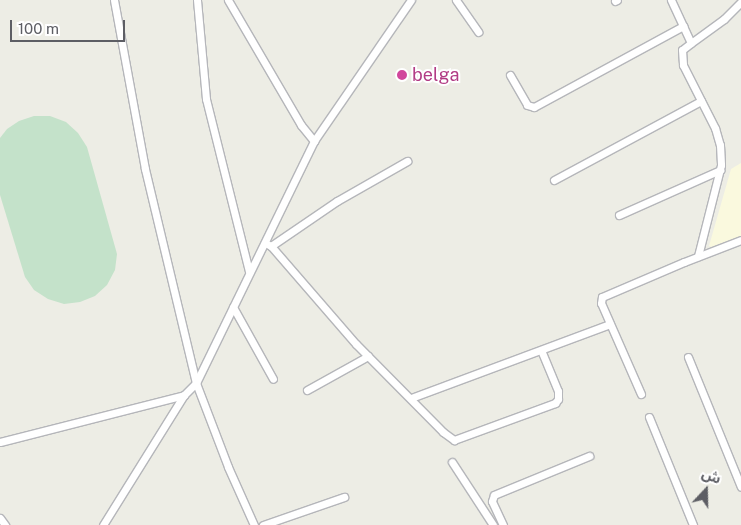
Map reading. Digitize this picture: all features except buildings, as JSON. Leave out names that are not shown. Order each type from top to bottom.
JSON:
[{"type":"street","points":[[114,0],[145,169],[196,382],[228,467],[254,525]]},
{"type":"street","points":[[198,0],[206,99],[249,272]]},
{"type":"street","points":[[228,0],[301,124],[314,141]]},
{"type":"street","points":[[102,525],[184,395],[196,382],[249,272],[268,244],[314,141],[411,0]]},
{"type":"street","points":[[456,0],[478,32]]},
{"type":"street","points":[[671,0],[691,43]]},
{"type":"street","points":[[698,256],[720,170],[720,145],[682,57],[682,50],[724,19],[741,2]]},
{"type":"street","points":[[510,75],[527,105],[534,107],[683,26]]},
{"type":"street","points":[[554,180],[702,101]]},
{"type":"street","points":[[268,244],[337,201],[407,161]]},
{"type":"street","points":[[619,215],[720,170]]},
{"type":"street","points":[[641,394],[601,303],[606,294],[741,240]]},
{"type":"street","points":[[268,244],[368,356],[450,438],[459,440],[555,403],[558,399],[558,391],[540,350]]},
{"type":"street","points":[[233,307],[273,379]]},
{"type":"street","points":[[411,398],[610,324]]},
{"type":"street","points":[[307,390],[368,356]]},
{"type":"street","points":[[688,357],[741,487]]},
{"type":"street","points":[[0,442],[184,395]]},
{"type":"street","points":[[649,417],[693,525]]},
{"type":"street","points":[[503,525],[492,501],[494,495],[589,456]]},
{"type":"street","points":[[452,462],[493,525]]},
{"type":"street","points":[[263,525],[344,497]]},
{"type":"street","points":[[0,518],[6,525]]},
{"type":"shaded area","points":[[34,116],[50,116],[66,122],[78,133],[87,147],[117,254],[115,270],[107,285],[95,296],[80,302],[64,304],[48,299],[34,290],[25,277],[0,195],[0,138],[7,129],[19,121]]},
{"type":"shaded area","points":[[741,163],[741,236],[711,247],[709,246],[731,169]]},
{"type":"place","name":"belga","points":[[402,75]]}]
